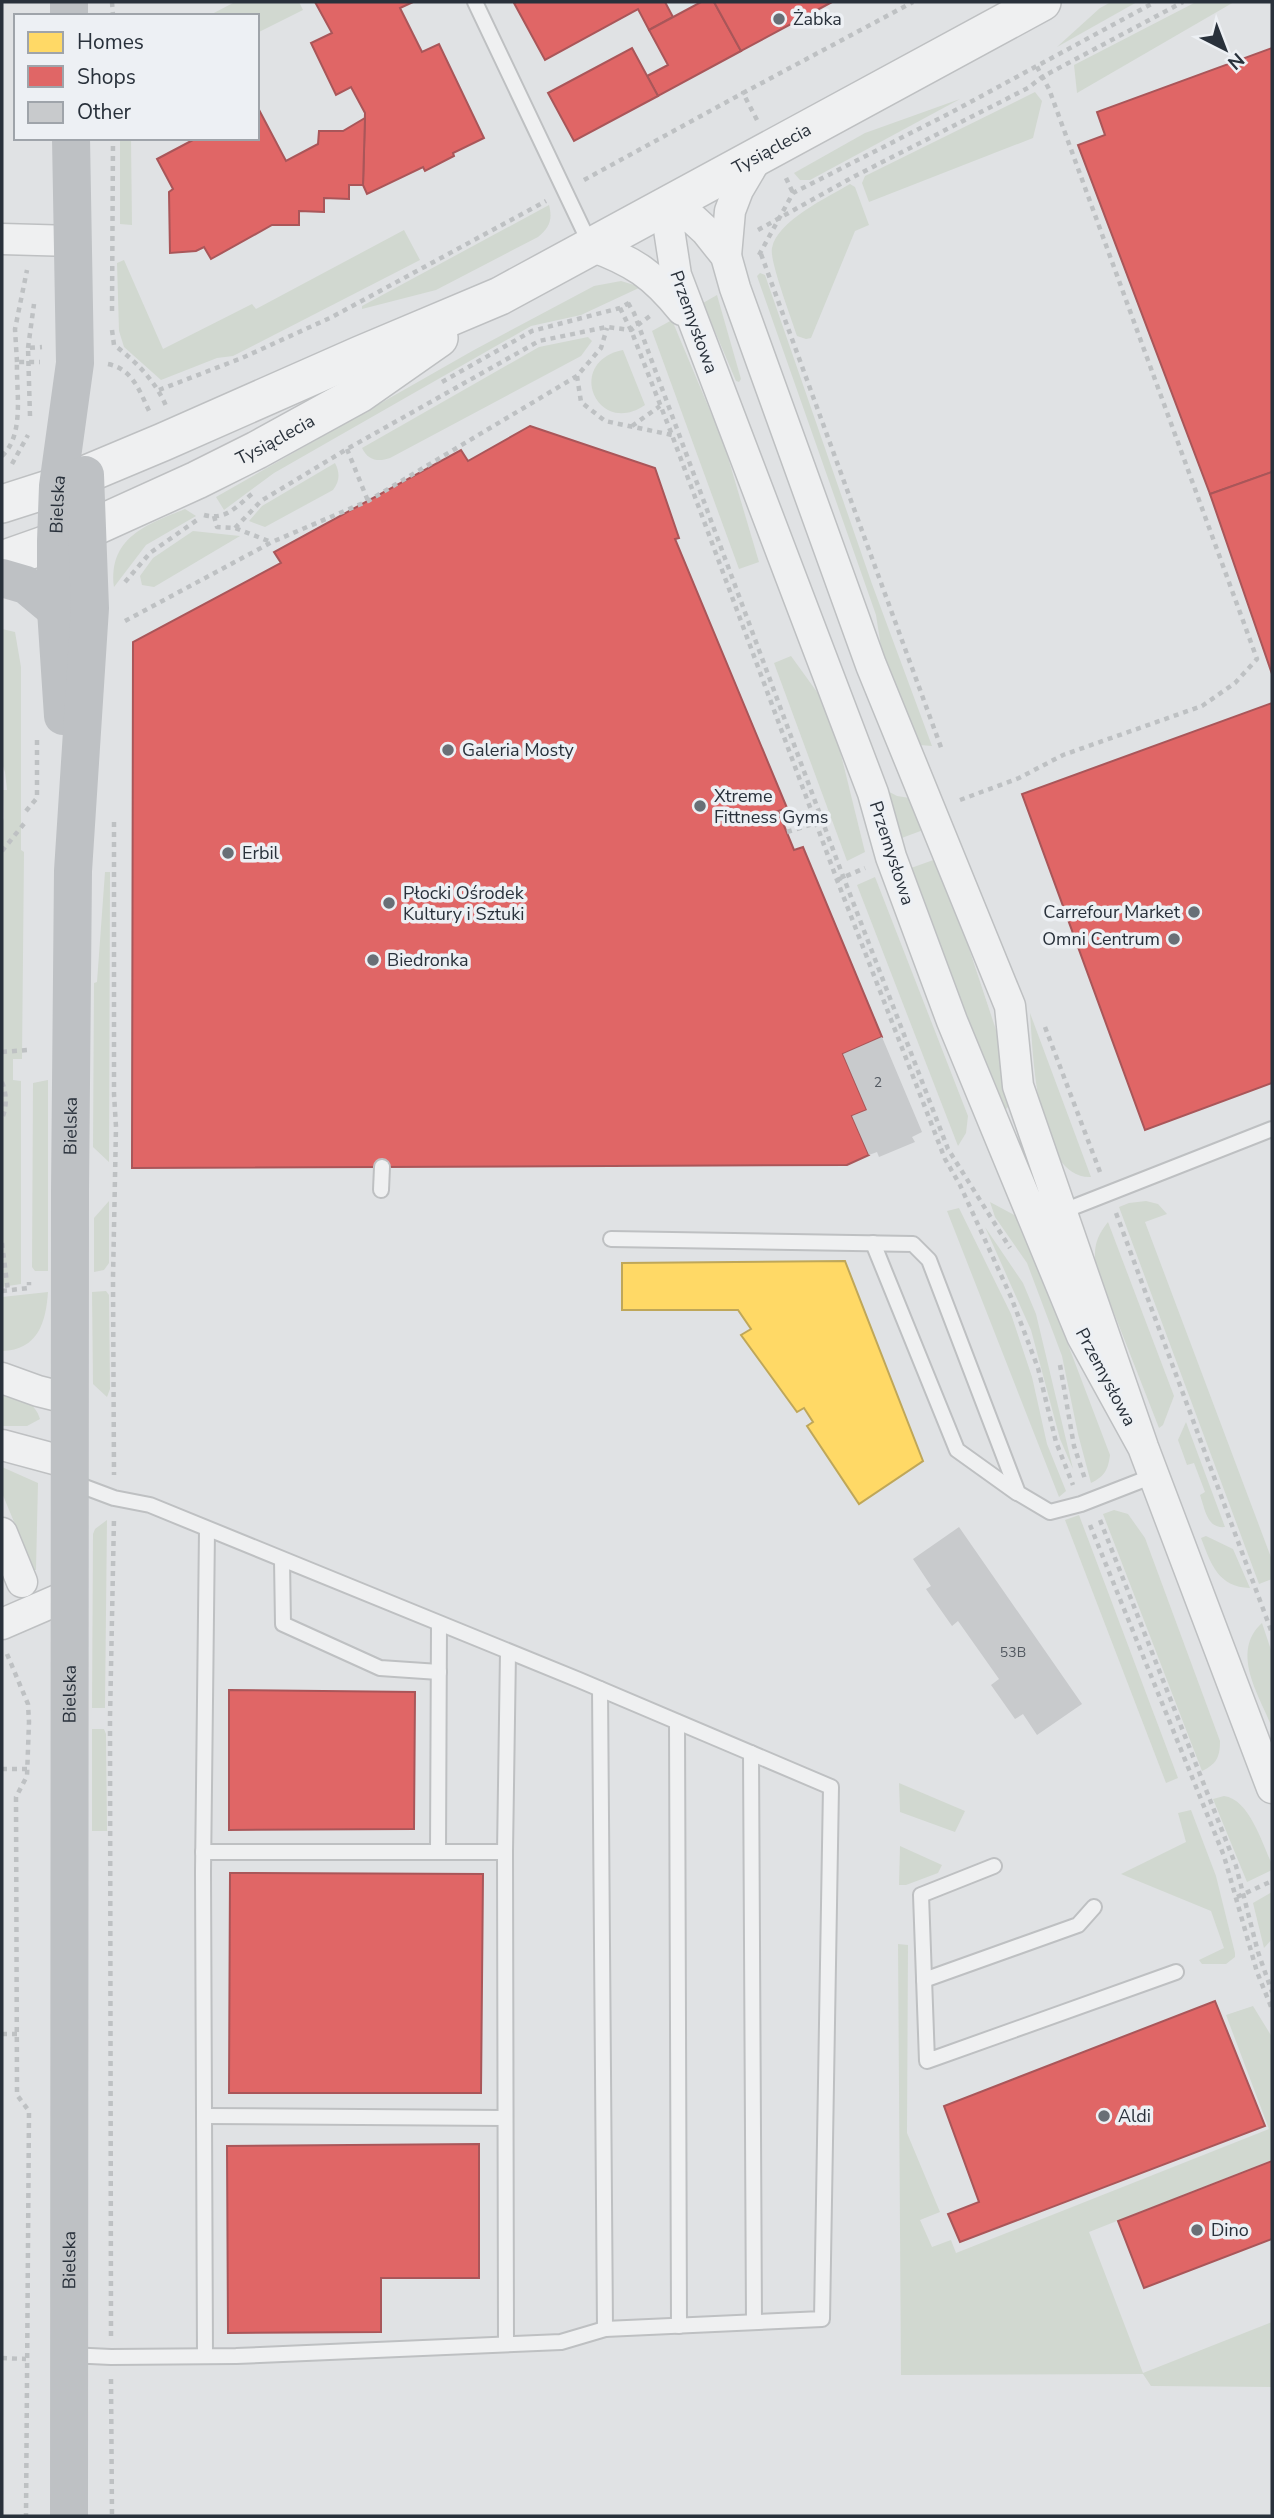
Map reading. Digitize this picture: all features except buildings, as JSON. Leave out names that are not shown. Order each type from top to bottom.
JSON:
[{"type":"main road","name":"Bielska","points":[[69,2516],[69,1472],[73,871],[90,608],[72,536],[75,354],[71,140]]},
{"type":"main road","name":"Bielska","points":[[72,536],[56,610],[73,871]]},
{"type":"main road","points":[[2,578],[26,585],[56,610]]},
{"type":"street","name":"Tysiąclecia","points":[[2,504],[71,481],[500,296],[1042,2]]},
{"type":"street","points":[[727,251],[730,211],[738,190],[765,152]]},
{"type":"street","name":"Przemysłowa","points":[[668,204],[693,219],[727,251],[735,288],[871,665],[1010,1006],[1018,1087],[1153,1476],[1272,1788]]},
{"type":"street","name":"Przemysłowa","points":[[668,204],[672,265],[873,793],[891,857],[952,1021],[1082,1336],[1143,1447]]},
{"type":"street","points":[[15,239],[73,241]]},
{"type":"street","points":[[591,246],[623,257],[644,271],[660,285],[693,324]]},
{"type":"street","name":"Tysiąclecia","points":[[2,560],[72,536],[197,480],[359,394],[500,296]]},
{"type":"street","points":[[2,1378],[70,1399]]},
{"type":"street","points":[[2,1445],[69,1472]]},
{"type":"street","points":[[2,1533],[22,1582]]},
{"type":"street","points":[[2,1624],[69,1595]]},
{"type":"lane","points":[[475,2],[591,246]]},
{"type":"lane","points":[[1061,1212],[1272,1129]]},
{"type":"lane","points":[[381,1190],[382,1167]]},
{"type":"lane","points":[[611,1239],[913,1244],[929,1260],[1018,1493]]},
{"type":"lane","points":[[873,1243],[957,1450],[1050,1512],[1086,1502],[1153,1476]]},
{"type":"lane","points":[[69,1472],[114,1498],[150,1505],[600,1689],[831,1787],[822,2319],[605,2329],[561,2342],[205,2356],[69,2355]]},
{"type":"lane","points":[[205,2356],[203,1852],[207,1530]]},
{"type":"lane","points":[[282,1560],[283,1624],[380,1668],[439,1672]]},
{"type":"lane","points":[[438,1852],[439,1624]]},
{"type":"lane","points":[[506,2344],[504,2118],[508,1651]]},
{"type":"lane","points":[[600,1689],[605,2329]]},
{"type":"lane","points":[[677,1721],[679,2326]]},
{"type":"lane","points":[[751,1753],[754,2322]]},
{"type":"lane","points":[[203,1852],[505,1852]]},
{"type":"lane","points":[[994,1866],[921,1895],[927,2061],[1176,1972]]},
{"type":"lane","points":[[924,1980],[1078,1925],[1094,1906]]},
{"type":"lane","points":[[204,2116],[504,2118]]},
{"type":"path","points":[[159,390],[243,358],[332,317],[914,2]]},
{"type":"path","points":[[727,251],[853,177],[1028,88],[1042,76],[1183,2]]},
{"type":"path","points":[[956,788],[960,800],[1019,778],[1063,755],[1202,706],[1234,683],[1257,659],[1049,89],[1036,65]]},
{"type":"path","points":[[743,93],[765,152],[793,193]]},
{"type":"path","points":[[112,316],[113,140]]},
{"type":"path","points":[[15,239],[26,281],[15,329],[17,362]]},
{"type":"path","points":[[761,254],[943,752]]},
{"type":"path","points":[[628,303],[948,1149],[1016,1258]]},
{"type":"path","points":[[28,348],[34,304]]},
{"type":"path","points":[[620,308],[672,435],[816,823],[946,1159],[1011,1297],[1038,1368],[1056,1442],[1086,1502],[1236,1866],[1258,1952],[1272,1992]]},
{"type":"path","points":[[115,627],[272,542],[368,501],[577,376],[601,348],[607,327]]},
{"type":"path","points":[[112,328],[114,345],[129,356],[159,390],[178,436]]},
{"type":"path","points":[[577,376],[581,402],[605,421],[672,435]]},
{"type":"path","points":[[631,426],[660,406]]},
{"type":"path","points":[[347,449],[368,501]]},
{"type":"path","points":[[124,584],[150,553],[212,510],[217,527],[235,527],[272,542]]},
{"type":"path","points":[[113,2516],[110,1718],[116,1127],[114,819]]},
{"type":"path","points":[[2,852],[27,820]]},
{"type":"path","points":[[787,832],[816,823]]},
{"type":"path","points":[[2,1052],[27,1050]]},
{"type":"path","points":[[2,1083],[6,1092],[6,1104],[2,1119]]},
{"type":"path","points":[[1109,1195],[1272,1633]]},
{"type":"path","points":[[2,1243],[5,1291],[29,1289],[29,1282]]},
{"type":"path","points":[[1058,1353],[1086,1502],[1224,1856],[1257,1972],[1272,2010]]},
{"type":"path","points":[[7,1653],[28,1704],[27,1776],[16,1797],[17,2095],[29,2111],[26,2516]]},
{"type":"path","points":[[2,1769],[27,1769]]},
{"type":"path","points":[[1237,1897],[1272,1881]]},
{"type":"path","points":[[2,2034],[17,2034]]},
{"type":"path","points":[[2,2358],[26,2359]]},
{"type":"shaded area","points":[[235,2],[299,2],[303,10],[259,32],[259,14],[212,14]]},
{"type":"shaded area","points":[[1111,2],[1137,2],[1057,47],[1100,8]]},
{"type":"shaded area","points":[[1196,2],[1234,2],[1077,93],[1074,65]]},
{"type":"shaded area","points":[[1035,92],[1042,101],[1033,138],[869,202],[862,183],[865,176]]},
{"type":"shaded area","points":[[960,99],[810,180],[800,180],[794,173],[865,133]]},
{"type":"shaded area","points":[[120,140],[131,140],[132,225],[120,224]]},
{"type":"shaded area","points":[[850,184],[855,187],[869,225],[855,231],[811,338],[806,339],[797,336],[777,277],[772,248],[783,228],[793,219]]},
{"type":"shaded area","points":[[549,205],[549,223],[538,237],[436,290],[362,309],[362,306]]},
{"type":"shaded area","points":[[404,230],[420,260],[233,356],[217,358],[161,380],[124,347],[119,331],[117,263],[124,260],[163,349],[252,304],[256,309]]},
{"type":"shaded area","points":[[760,273],[765,275],[872,584],[932,746],[920,745],[911,736],[886,679],[876,615],[757,276]]},
{"type":"shaded area","points":[[621,281],[641,287],[581,315],[531,326],[274,473],[224,510],[216,497],[474,350],[594,286]]},
{"type":"shaded area","points":[[717,295],[741,379],[739,382],[736,381],[703,303]]},
{"type":"shaded area","points":[[672,320],[724,444],[759,562],[739,569],[652,331]]},
{"type":"shaded area","points":[[588,337],[592,341],[581,356],[390,458],[374,459],[367,456],[362,448],[539,347]]},
{"type":"shaded area","points":[[623,350],[645,405],[628,413],[613,412],[601,405],[594,394],[591,381],[595,368],[605,357]]},
{"type":"shaded area","points":[[335,463],[338,477],[333,490],[265,527],[249,521],[262,506]]},
{"type":"shaded area","points":[[185,509],[196,516],[146,545],[114,587],[117,556],[124,544],[157,520]]},
{"type":"shaded area","points":[[193,531],[240,536],[154,587],[142,585],[140,576],[153,558]]},
{"type":"shaded area","points":[[2,629],[15,632],[21,667],[21,850],[24,852],[22,1059],[13,1059],[13,1080],[21,1081],[21,1284],[2,1287],[2,824],[3,790],[7,790],[2,763]]},
{"type":"shaded area","points":[[791,656],[830,710],[865,852],[847,861],[774,663]]},
{"type":"shaded area","points":[[882,788],[897,796],[916,799],[926,829],[899,839]]},
{"type":"shaded area","points":[[939,858],[998,1036],[1009,1106],[1006,1109],[1001,1106],[911,868]]},
{"type":"shaded area","points":[[105,872],[110,872],[109,1162],[93,1147],[94,983],[97,982]]},
{"type":"shaded area","points":[[875,877],[968,1116],[966,1133],[958,1146],[857,885]]},
{"type":"shaded area","points":[[1030,1013],[1091,1177],[1073,1172],[1059,1158],[1048,1136],[1036,1083]]},
{"type":"shaded area","points":[[48,1080],[48,1271],[35,1271],[32,1267],[33,1083]]},
{"type":"shaded area","points":[[109,1201],[109,1263],[104,1270],[94,1272],[94,1218]]},
{"type":"shaded area","points":[[1146,1201],[1158,1204],[1167,1214],[1145,1222],[1272,1560],[1272,1579],[1259,1584],[1119,1207]]},
{"type":"shaded area","points":[[990,1202],[1020,1218],[1110,1455],[1105,1472],[1091,1483],[1062,1356],[1027,1263],[995,1217]]},
{"type":"shaded area","points":[[959,1208],[1011,1314],[1032,1377],[1047,1444],[1066,1491],[1059,1497],[947,1211]]},
{"type":"shaded area","points":[[1108,1222],[1174,1396],[1163,1425],[1159,1428],[1096,1267],[1096,1243]]},
{"type":"shaded area","points":[[985,1227],[1023,1283],[1036,1314],[1073,1469],[1060,1439],[1031,1330]]},
{"type":"shaded area","points":[[106,1291],[109,1295],[110,1389],[107,1397],[93,1384],[92,1292]]},
{"type":"shaded area","points":[[48,1292],[42,1324],[32,1340],[24,1346],[2,1351],[2,1297]]},
{"type":"shaded area","points":[[2,1389],[30,1403],[40,1419],[27,1426],[2,1426]]},
{"type":"shaded area","points":[[1186,1422],[1225,1527],[1214,1525],[1210,1521],[1200,1495],[1205,1492],[1194,1463],[1187,1465],[1178,1440]]},
{"type":"shaded area","points":[[2,1467],[38,1483],[36,1570],[2,1493]]},
{"type":"shaded area","points":[[1114,1510],[1128,1514],[1145,1538],[1220,1741],[1216,1760],[1202,1771],[1103,1514]]},
{"type":"shaded area","points":[[1079,1515],[1178,1778],[1166,1783],[1065,1520]]},
{"type":"shaded area","points":[[107,1520],[105,1708],[92,1708],[93,1534],[95,1529]]},
{"type":"shaded area","points":[[1206,1536],[1233,1549],[1250,1588],[1230,1583],[1217,1572],[1201,1538]]},
{"type":"shaded area","points":[[1262,1623],[1272,1653],[1272,1727],[1255,1688],[1248,1660],[1248,1647],[1253,1634]]},
{"type":"shaded area","points":[[92,1729],[104,1729],[106,1734],[107,1831],[92,1831]]},
{"type":"shaded area","points":[[899,1783],[965,1811],[955,1832],[900,1812]]},
{"type":"shaded area","points":[[1224,1796],[1233,1799],[1248,1813],[1272,1864],[1272,1870],[1247,1882],[1213,1799]]},
{"type":"shaded area","points":[[1191,1810],[1216,1876],[1235,1953],[1235,1957],[1226,1964],[1202,1964],[1199,1960],[1224,1948],[1211,1911],[1121,1874],[1186,1842],[1178,1813]]},
{"type":"shaded area","points":[[900,1846],[942,1865],[938,1873],[899,1885]]},
{"type":"shaded area","points":[[1272,1892],[1272,1939],[1264,1948],[1253,1903]]},
{"type":"shaded area","points":[[898,1944],[908,1945],[907,2133],[940,2212],[920,2220],[932,2247],[951,2240],[956,2253],[1269,2129],[1226,2015],[1253,2006],[1272,2037],[1272,2160],[1089,2232],[1143,2373],[1272,2322],[1272,2387],[1151,2386],[1143,2374],[901,2375]]},
{"type":"place","name":"Żabka","points":[[779,19]]},
{"type":"place","name":"Galeria Mosty","points":[[448,750]]},
{"type":"place","name":"Xtreme Fittness Gyms","points":[[700,806]]},
{"type":"place","name":"Erbil","points":[[228,853]]},
{"type":"place","name":"Płocki Ośrodek Kultury i Sztuki","points":[[389,903]]},
{"type":"place","name":"Carrefour Market","points":[[1194,912]]},
{"type":"place","name":"Omni Centrum","points":[[1174,939]]},
{"type":"place","name":"Biedronka","points":[[373,960]]},
{"type":"place","name":"Aldi","points":[[1104,2116]]},
{"type":"place","name":"Dino","points":[[1197,2230]]}]
